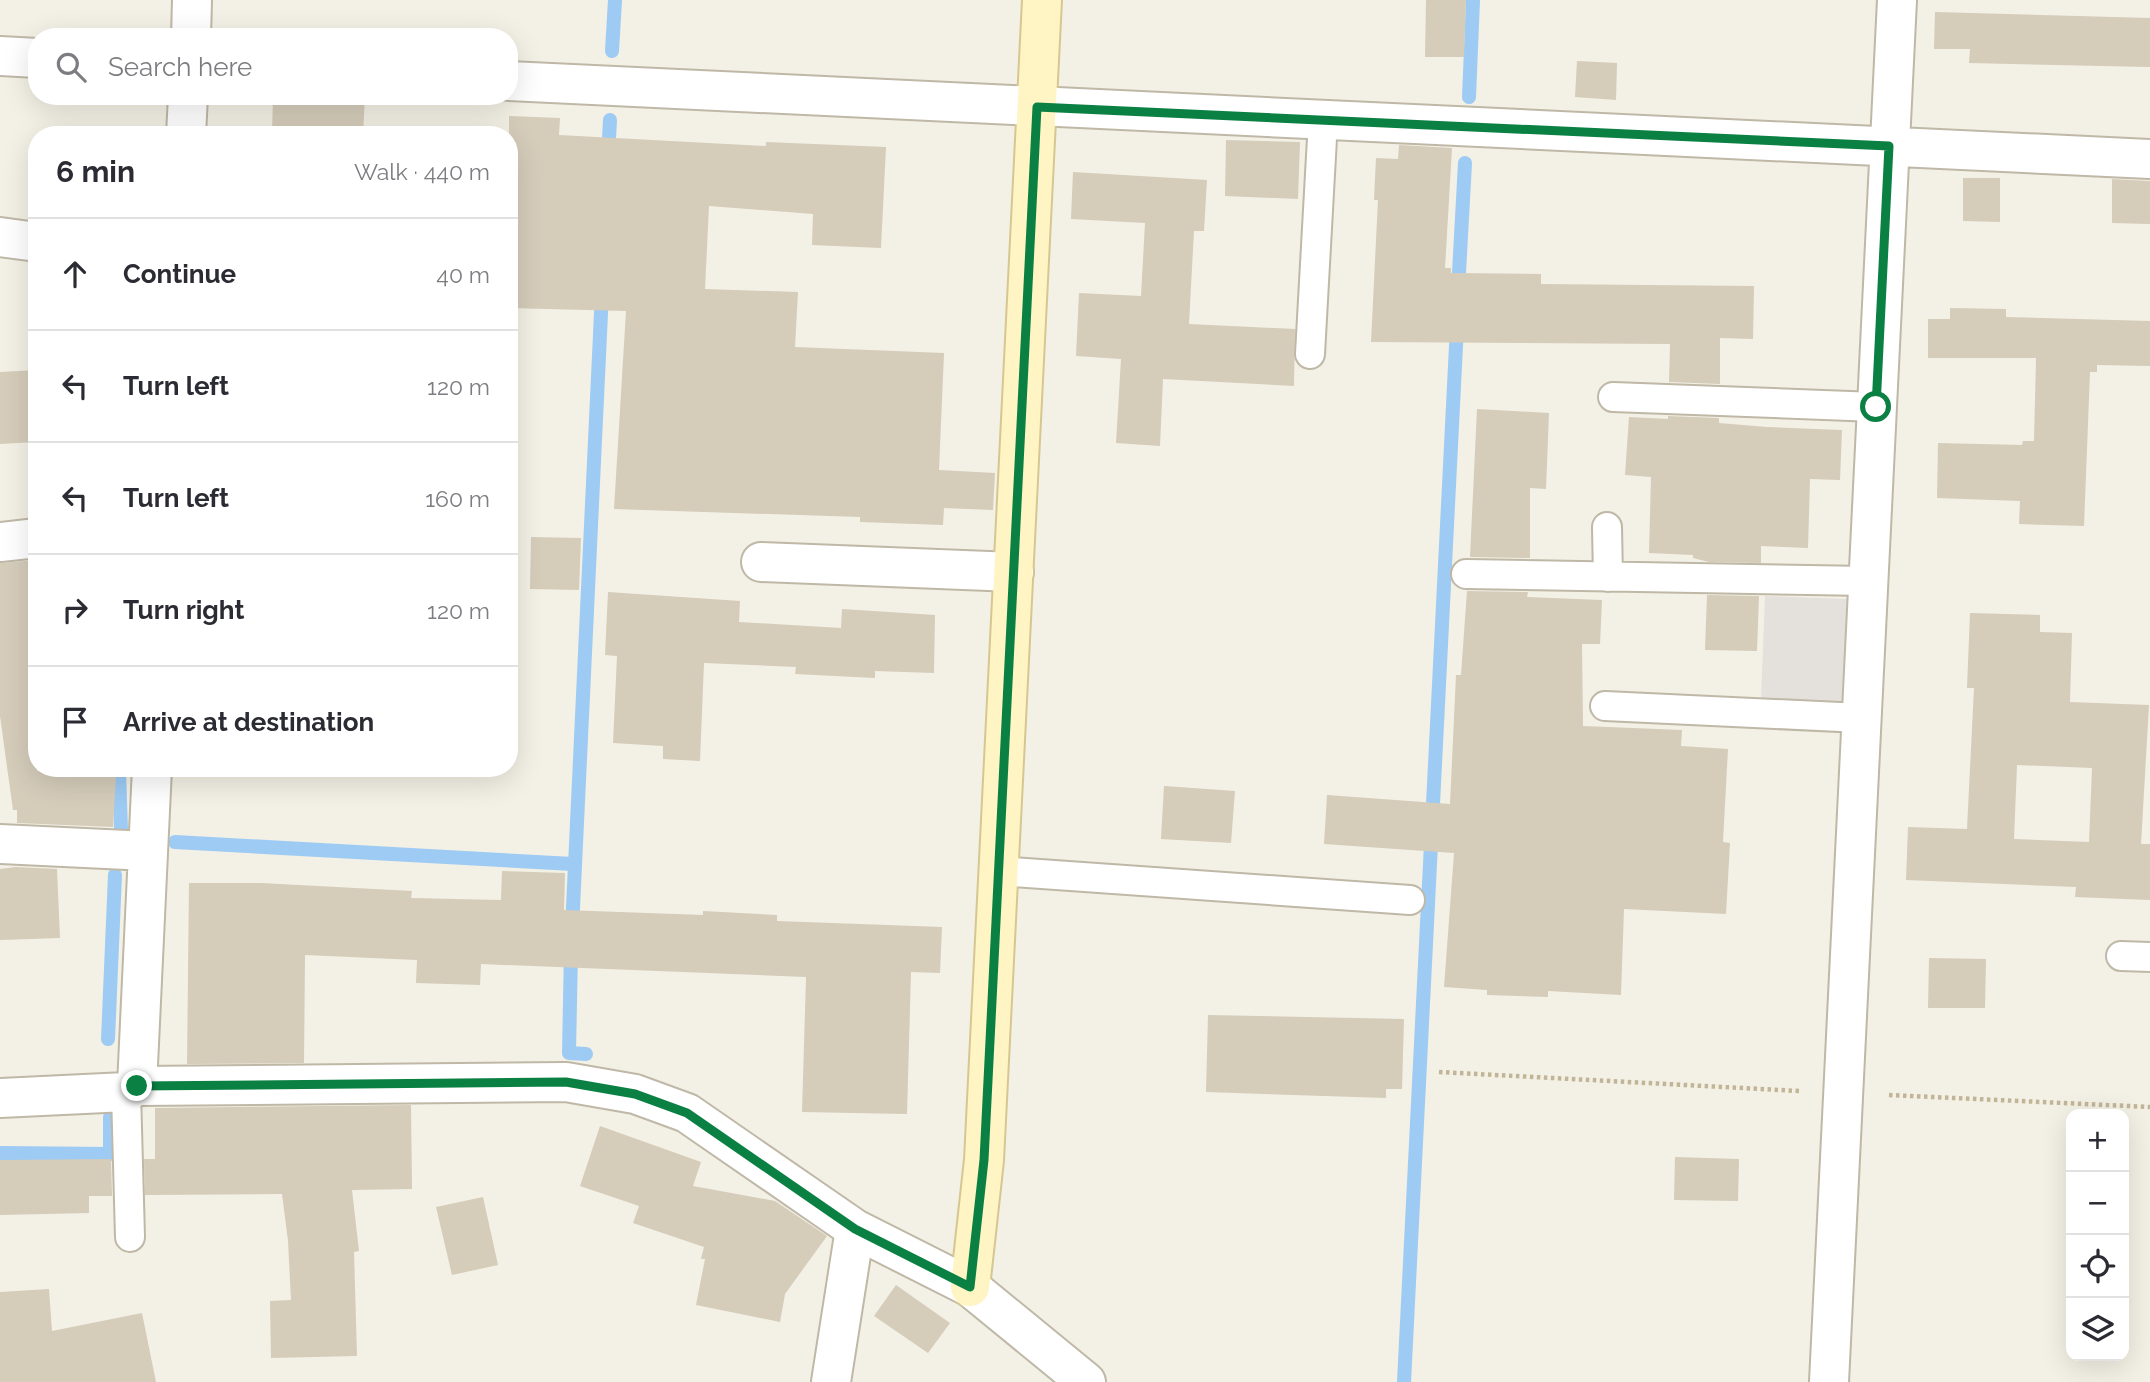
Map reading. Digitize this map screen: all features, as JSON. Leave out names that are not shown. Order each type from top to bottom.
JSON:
[{"type":"street","points":[[191,28],[192,0]]},
{"type":"street","points":[[970,1287],[984,1160],[1042,0]]},
{"type":"street","points":[[1829,1382],[1897,0]]},
{"type":"street","points":[[0,56],[28,58]]},
{"type":"street","points":[[518,81],[2150,159]]},
{"type":"street","points":[[186,126],[188,105]]},
{"type":"street","points":[[0,237],[28,241]]},
{"type":"street","points":[[0,541],[28,539]]},
{"type":"street","points":[[761,562],[1014,572]]},
{"type":"street","points":[[131,1089],[152,777]]},
{"type":"street","points":[[0,844],[148,851]]},
{"type":"street","points":[[0,1098],[131,1089],[566,1082],[635,1094],[687,1113],[855,1229],[970,1287],[1086,1382]]},
{"type":"street","points":[[831,1382],[855,1229]]},
{"type":"lane","points":[[1310,354],[1323,120]]},
{"type":"lane","points":[[1613,397],[1876,407]]},
{"type":"lane","points":[[1607,527],[1608,577]]},
{"type":"lane","points":[[1466,574],[1868,581]]},
{"type":"lane","points":[[1605,706],[1861,718]]},
{"type":"lane","points":[[999,872],[1410,900]]},
{"type":"lane","points":[[2121,956],[2150,957]]},
{"type":"lane","points":[[130,1237],[131,1089]]},
{"type":"path","points":[[1439,1072],[2150,1107]]},
{"type":"shaded area","points":[[1765,596],[1847,599],[1843,702],[1761,699]]},
{"type":"building","points":[[1426,0],[1466,0],[1464,57],[1425,57]]},
{"type":"building","points":[[1935,12],[2150,18],[2150,67],[1969,63],[1970,49],[1934,49]]},
{"type":"building","points":[[1577,61],[1617,63],[1616,100],[1575,97]]},
{"type":"building","points":[[273,105],[365,105],[363,126],[272,126]]},
{"type":"building","points":[[509,116],[560,118],[559,135],[766,146],[766,142],[886,147],[881,248],[812,245],[813,214],[709,206],[705,289],[798,292],[795,347],[944,353],[939,470],[995,473],[993,510],[944,508],[943,525],[860,522],[860,517],[614,509],[626,311],[518,308],[518,126],[509,126]]},
{"type":"building","points":[[1226,140],[1300,142],[1298,199],[1225,196]]},
{"type":"building","points":[[1399,145],[1452,148],[1445,268],[1451,268],[1451,273],[1541,274],[1541,284],[1754,286],[1753,339],[1720,338],[1720,384],[1669,382],[1670,344],[1371,342],[1378,200],[1374,200],[1376,158],[1398,159]]},
{"type":"building","points":[[1073,172],[1207,180],[1204,231],[1194,231],[1189,324],[1295,329],[1294,386],[1163,379],[1160,446],[1116,443],[1121,359],[1076,356],[1079,293],[1141,296],[1145,223],[1071,219]]},
{"type":"building","points":[[1963,178],[2000,178],[2000,222],[1963,221]]},
{"type":"building","points":[[2112,179],[2150,181],[2150,224],[2112,223]]},
{"type":"building","points":[[1950,308],[2006,309],[2006,317],[2150,321],[2150,366],[2097,365],[2097,372],[2090,372],[2084,526],[2019,524],[2020,501],[1937,498],[1938,443],[2022,445],[2023,441],[2034,441],[2036,358],[1928,358],[1928,319],[1950,319]]},
{"type":"building","points":[[28,370],[28,442],[0,444],[0,372]]},
{"type":"building","points":[[1477,409],[1549,413],[1546,489],[1530,488],[1530,558],[1470,557]]},
{"type":"building","points":[[1668,416],[1719,418],[1719,423],[1767,427],[1842,430],[1840,480],[1810,479],[1808,548],[1761,546],[1761,563],[1709,562],[1693,558],[1693,555],[1649,553],[1651,477],[1625,475],[1629,417],[1668,419]]},
{"type":"building","points":[[531,537],[581,538],[579,590],[530,589]]},
{"type":"building","points":[[28,561],[28,777],[116,777],[113,827],[17,823],[0,716],[0,563]]},
{"type":"building","points":[[1467,591],[1528,592],[1527,597],[1602,600],[1600,644],[1582,644],[1583,726],[1682,730],[1681,746],[1728,749],[1723,842],[1730,843],[1726,914],[1624,909],[1621,995],[1548,991],[1548,997],[1487,995],[1487,990],[1444,987],[1454,853],[1324,844],[1327,795],[1450,804],[1456,675],[1461,675]]},
{"type":"building","points":[[608,592],[740,601],[739,622],[841,628],[842,609],[935,615],[934,673],[875,671],[875,678],[795,674],[796,667],[704,663],[700,761],[663,759],[663,746],[613,743],[617,656],[605,655]]},
{"type":"building","points":[[1707,595],[1759,596],[1757,651],[1705,650]]},
{"type":"building","points":[[1970,613],[2040,615],[2040,632],[2072,633],[2070,702],[2149,705],[2141,844],[2150,844],[2150,900],[2075,897],[2076,887],[1906,880],[1908,827],[1967,829],[1974,688],[1967,688]],"holes":[[[2017,765],[2092,768],[2089,842],[2014,839]]]},
{"type":"building","points":[[1164,786],[1235,791],[1231,843],[1161,839]]},
{"type":"building","points":[[0,869],[57,869],[60,938],[0,940]]},
{"type":"building","points":[[502,871],[565,873],[564,910],[703,915],[703,911],[777,915],[777,921],[942,927],[940,973],[911,972],[907,1114],[802,1112],[806,977],[481,964],[480,985],[416,983],[417,960],[305,955],[304,1063],[187,1064],[189,883],[261,883],[412,891],[411,898],[501,900]]},
{"type":"building","points":[[1929,958],[1986,959],[1985,1008],[1928,1008]]},
{"type":"building","points":[[1208,1015],[1404,1019],[1402,1089],[1386,1089],[1386,1098],[1206,1092]]},
{"type":"building","points":[[411,1105],[412,1189],[352,1190],[359,1251],[354,1252],[357,1356],[271,1358],[270,1301],[291,1300],[282,1194],[145,1195],[144,1159],[155,1159],[155,1108]]},
{"type":"building","points":[[600,1126],[701,1162],[693,1186],[775,1201],[827,1236],[785,1294],[780,1322],[696,1305],[705,1259],[701,1259],[704,1247],[633,1223],[639,1206],[580,1186]]},
{"type":"building","points":[[1675,1157],[1739,1159],[1738,1201],[1674,1200]]},
{"type":"building","points":[[111,1159],[112,1196],[89,1196],[89,1213],[0,1215],[0,1160]]},
{"type":"building","points":[[483,1197],[498,1265],[452,1275],[436,1207]]},
{"type":"building","points":[[896,1285],[950,1323],[928,1353],[874,1316]]},
{"type":"building","points":[[49,1289],[52,1331],[142,1313],[156,1382],[0,1382],[0,1292]]},
{"type":"waterway","points":[[612,51],[615,0]]},
{"type":"waterway","points":[[1469,97],[1473,0]]},
{"type":"waterway","points":[[608,157],[610,120]]},
{"type":"waterway","points":[[1458,291],[1465,163]]},
{"type":"waterway","points":[[572,929],[602,292]]},
{"type":"waterway","points":[[1404,1382],[1457,326]]},
{"type":"waterway","points":[[119,777],[121,829]]},
{"type":"waterway","points":[[175,842],[573,864]]},
{"type":"waterway","points":[[108,1039],[115,875]]},
{"type":"waterway","points":[[571,950],[569,1053],[586,1054]]},
{"type":"waterway","points":[[0,1153],[110,1154],[110,1117]]},
{"type":"route","points":[[137,1086],[566,1082],[635,1094],[687,1113],[855,1229],[970,1287],[984,1160],[1037,107],[1889,146],[1876,407]]}]
